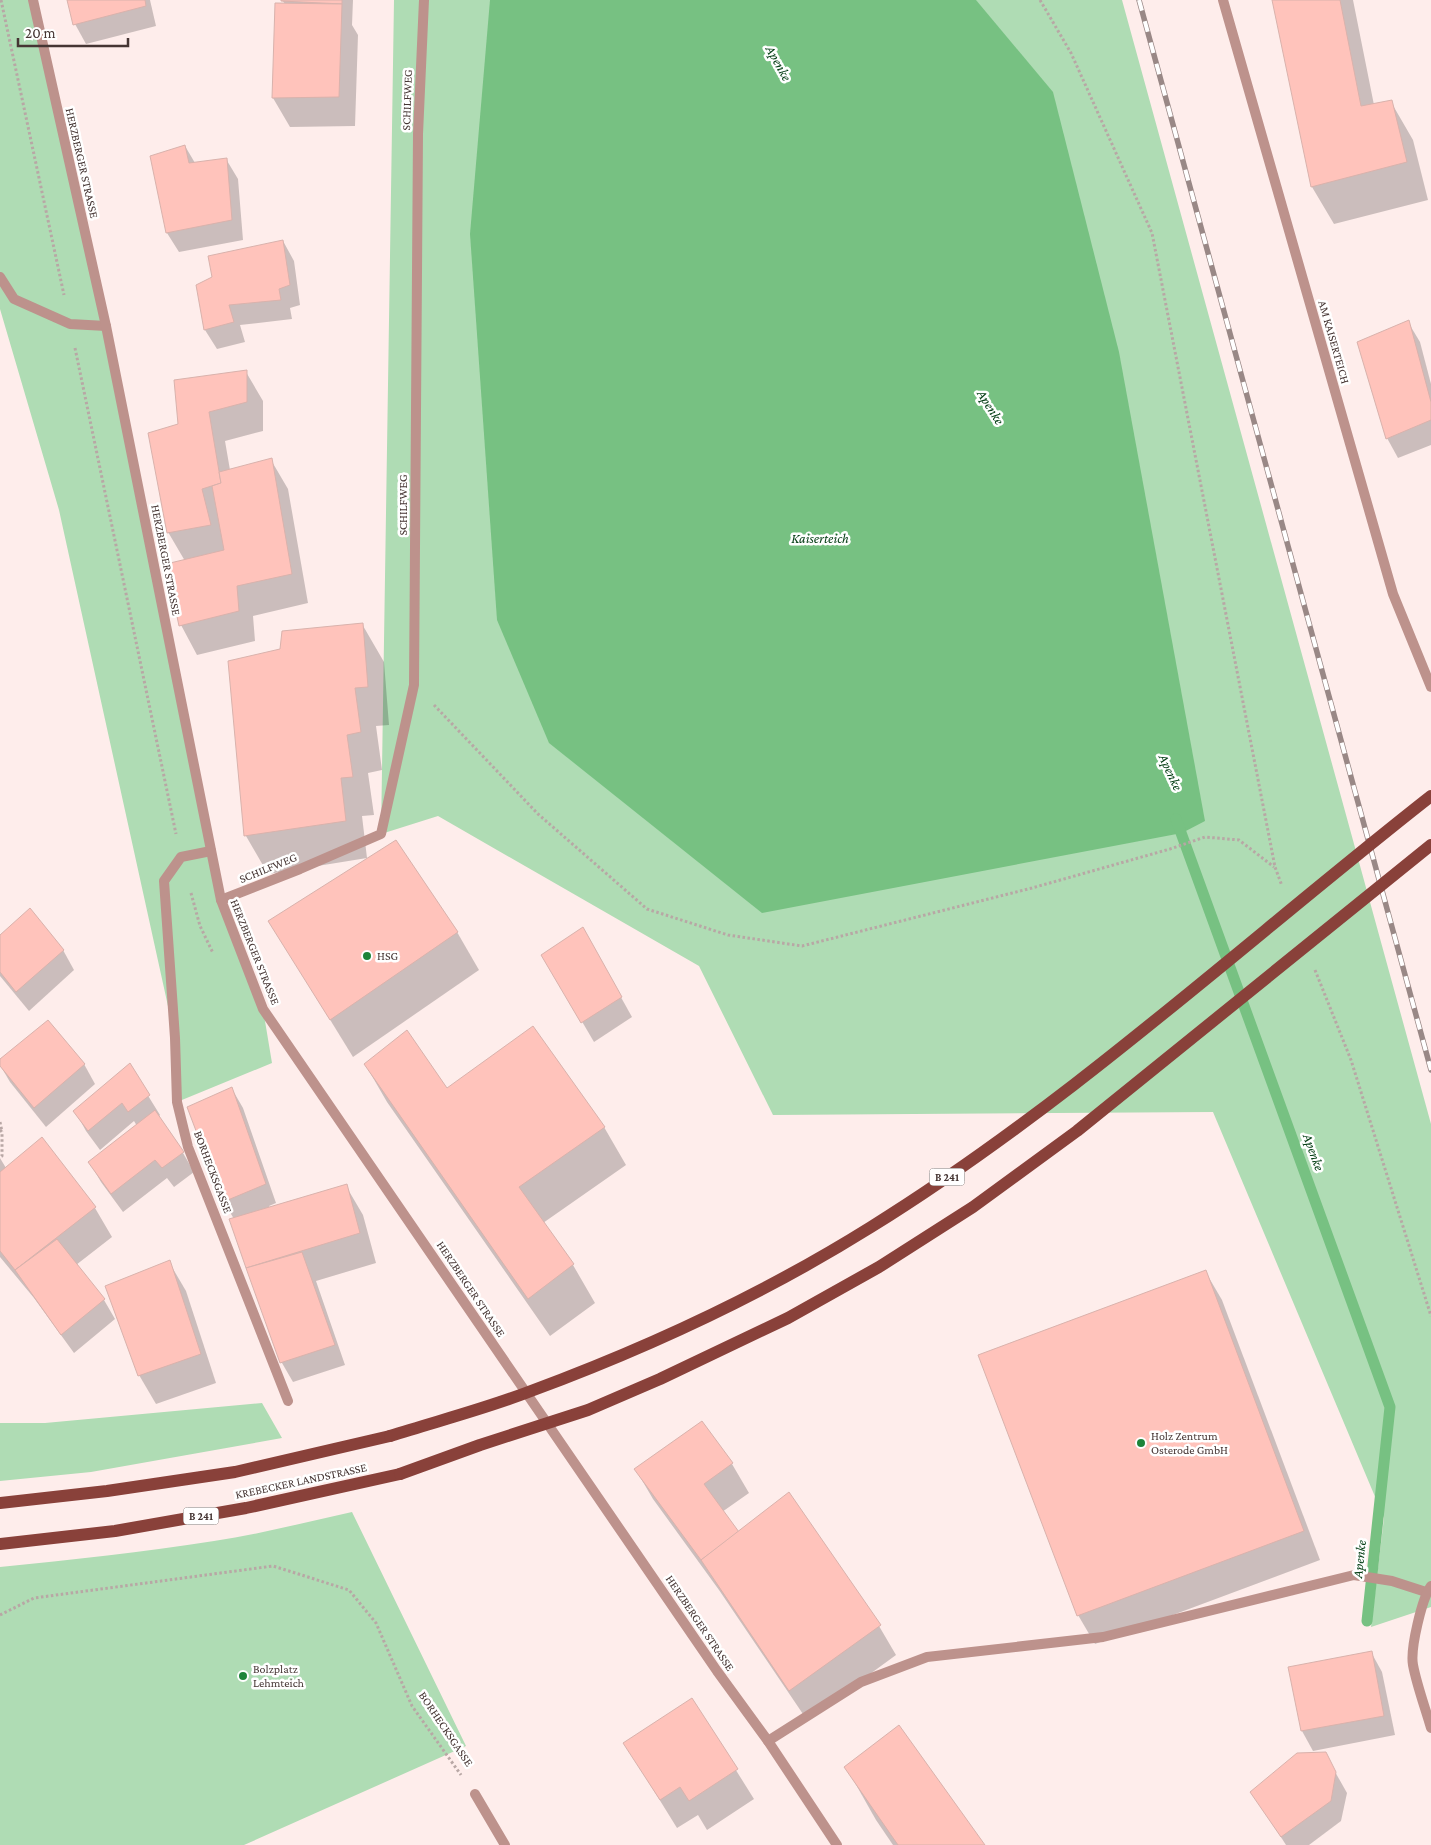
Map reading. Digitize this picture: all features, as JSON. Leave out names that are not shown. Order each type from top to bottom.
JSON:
[{"type":"main road","name":"KREBECKER LANDSTRASSE","points":[[0,1503],[107,1491],[235,1472],[390,1436],[530,1392],[646,1344],[732,1304],[790,1274],[869,1228],[922,1194],[1011,1132],[1082,1078],[1431,796]]},
{"type":"main road","name":"KREBECKER LANDSTRASSE","points":[[0,1544],[115,1531],[246,1508],[400,1474],[597,1406],[660,1379],[788,1318],[879,1267],[973,1207],[1077,1131],[1431,845]]},
{"type":"street","name":"HERZBERGER STRASSE","points":[[33,0],[106,326],[221,900],[262,1009],[717,1671],[768,1741],[837,1845]]},
{"type":"street","name":"SCHILFWEG","points":[[221,900],[381,834],[414,685],[418,134],[424,0]]},
{"type":"street","name":"AM KAISERTEICH","points":[[1223,0],[1394,594],[1431,687]]},
{"type":"street","points":[[0,277],[14,299],[70,324],[106,326]]},
{"type":"street","points":[[181,857],[211,850]]},
{"type":"street","name":"BORHECKSGASSE","points":[[181,857],[164,881],[175,1038],[177,1102],[188,1147],[288,1401]]},
{"type":"street","points":[[768,1741],[861,1682],[927,1658],[1103,1637],[1354,1575],[1429,1589],[1415,1637],[1412,1663],[1431,1728]]},
{"type":"street","points":[[475,1794],[505,1845]]},
{"type":"path","points":[[1,0],[181,857],[200,926],[216,962]]},
{"type":"path","points":[[1040,0],[1071,53],[1152,233],[1275,868],[1286,895]]},
{"type":"path","points":[[414,685],[538,814],[647,908],[728,935],[802,946],[1032,888],[1170,849],[1205,837],[1239,840],[1275,868]]},
{"type":"path","points":[[1315,968],[1351,1060],[1431,1316]]},
{"type":"path","points":[[0,1122],[2,1156],[0,1157]]},
{"type":"path","name":"BORHECKSGASSE","points":[[0,1615],[34,1598],[274,1566],[349,1590],[376,1622],[412,1706],[475,1794]]},
{"type":"shaded area","points":[[0,0],[33,0],[106,326],[221,900],[263,1009],[272,1063],[177,1102],[175,1038],[59,510],[0,309]]},
{"type":"shaded area","points":[[394,0],[1122,0],[1431,1124],[1431,1607],[1371,1627],[1384,1518],[1213,1112],[773,1115],[699,966],[438,816],[381,834]]},
{"type":"shaded area","points":[[262,1403],[282,1438],[91,1472],[0,1481],[0,1423],[45,1423]]},
{"type":"shaded area","points":[[352,1512],[466,1746],[244,1845],[0,1845],[0,1567],[161,1549],[214,1541]]},
{"type":"water","name":"Kaiserteich","points":[[490,0],[976,0],[1053,92],[1119,352],[1205,821],[1182,833],[762,913],[549,743],[497,620],[470,234]]},
{"type":"building","points":[[67,0],[145,0],[146,6],[73,25]]},
{"type":"building","points":[[342,0],[342,4],[281,1]]},
{"type":"building","points":[[1272,0],[1340,0],[1361,106],[1392,100],[1407,162],[1311,187]]},
{"type":"building","points":[[275,3],[342,4],[339,97],[272,98]]},
{"type":"building","points":[[185,145],[189,163],[227,158],[232,220],[166,233],[150,156]]},
{"type":"building","points":[[283,240],[290,285],[279,289],[281,300],[229,305],[234,322],[204,330],[196,285],[212,277],[208,256]]},
{"type":"building","points":[[1409,320],[1431,402],[1431,420],[1386,439],[1357,342]]},
{"type":"building","points":[[247,370],[247,402],[209,412],[221,483],[202,489],[211,525],[167,533],[148,433],[178,424],[174,380]]},
{"type":"building","points":[[272,458],[292,574],[237,586],[239,611],[179,626],[166,564],[224,550],[212,486],[221,483],[219,472]]},
{"type":"building","points":[[363,623],[368,687],[355,688],[361,732],[347,735],[353,777],[341,778],[346,821],[244,836],[228,661],[280,649],[282,631]]},
{"type":"building","points":[[396,840],[458,932],[330,1020],[268,921]]},
{"type":"building","points":[[30,908],[64,950],[16,992],[0,972],[0,935]]},
{"type":"building","points":[[583,927],[622,997],[581,1023],[541,955]]},
{"type":"building","points":[[48,1020],[85,1064],[34,1108],[0,1066],[0,1059]]},
{"type":"building","points":[[533,1026],[605,1127],[519,1187],[574,1264],[528,1299],[364,1064],[407,1030],[447,1088]]},
{"type":"building","points":[[130,1063],[150,1095],[128,1112],[122,1103],[88,1131],[73,1111]]},
{"type":"building","points":[[232,1087],[266,1184],[223,1202],[187,1107]]},
{"type":"building","points":[[155,1110],[184,1152],[162,1168],[155,1160],[111,1194],[88,1162]]},
{"type":"building","points":[[42,1137],[96,1207],[15,1270],[0,1251],[0,1172]]},
{"type":"building","points":[[347,1184],[360,1233],[246,1268],[229,1219]]},
{"type":"building","points":[[57,1239],[105,1299],[61,1335],[15,1270]]},
{"type":"building","points":[[302,1252],[335,1345],[280,1363],[246,1268]]},
{"type":"building","points":[[170,1260],[201,1354],[138,1376],[105,1286]]},
{"type":"building","name":"Holz Zentrum Osterode GmbH","points":[[1206,1270],[1304,1531],[1077,1616],[978,1355]]},
{"type":"building","points":[[702,1421],[733,1463],[704,1484],[739,1532],[701,1560],[634,1469]]},
{"type":"building","points":[[789,1492],[881,1625],[789,1691],[701,1560]]},
{"type":"building","points":[[1372,1651],[1384,1716],[1301,1731],[1288,1667]]},
{"type":"building","points":[[692,1698],[738,1769],[689,1801],[680,1787],[660,1800],[623,1743]]},
{"type":"building","points":[[899,1725],[985,1845],[898,1845],[844,1767]]},
{"type":"building","points":[[1326,1752],[1336,1772],[1331,1801],[1281,1837],[1250,1792],[1297,1753]]},
{"type":"waterway","name":"Apenke","points":[[1176,819],[1390,1407],[1367,1621]]},
{"type":"railway","points":[[1139,0],[1431,1070]]},
{"type":"place","name":"HSG","points":[[367,956]]},
{"type":"place","name":"Holz Zentrum Osterode GmbH","points":[[1141,1443]]},
{"type":"place","name":"Bolzplatz Lehmteich","points":[[243,1676]]}]
